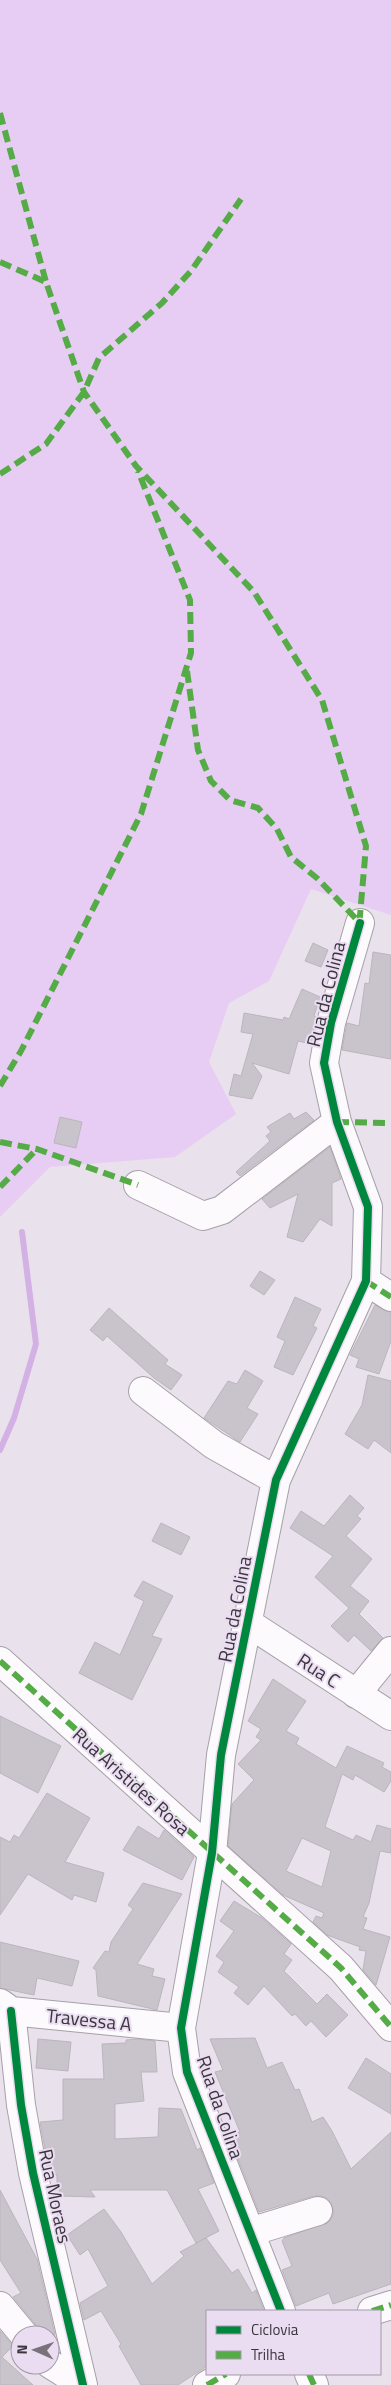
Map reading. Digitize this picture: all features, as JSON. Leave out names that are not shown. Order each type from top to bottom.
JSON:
[{"type":"street","name":"Rua da Colina","points":[[281,2310],[187,2072],[181,2028],[212,1853],[221,1755],[276,1480],[366,1281],[368,1208],[337,1122],[324,1063],[331,1023],[360,923]]},
{"type":"street","points":[[138,1185],[203,1216],[222,1210],[337,1122]]},
{"type":"street","points":[[366,1281],[391,1297]]},
{"type":"street","points":[[143,1391],[214,1445],[276,1480]]},
{"type":"street","name":"Rua C","points":[[248,1623],[391,1716]]},
{"type":"street","points":[[356,1694],[391,1651]]},
{"type":"street","name":"Rua Aristides Rosa","points":[[2,1668],[341,1968],[391,2027]]},
{"type":"street","name":"Travessa A","points":[[6,2007],[181,2028]]},
{"type":"street","name":"Rua Moraes","points":[[6,2007],[33,2173],[82,2385]]},
{"type":"street","points":[[250,2232],[318,2211]]},
{"type":"street","points":[[375,2310],[391,2305]]},
{"type":"street","points":[[0,2306],[16,2325]]},
{"type":"street","points":[[60,2371],[82,2385]]},
{"type":"street","points":[[207,2385],[224,2375]]},
{"type":"shaded area","points":[[0,0],[391,0],[391,915],[311,889],[269,981],[229,1003],[209,1062],[236,1114],[175,1157],[50,1167],[0,1217]]},
{"type":"building","points":[[313,943],[328,950],[321,967],[305,961]]},
{"type":"building","points":[[373,952],[391,955],[391,1059],[342,1050],[347,1023],[359,1026],[365,983],[369,984]]},
{"type":"building","points":[[302,989],[320,997],[314,1016],[316,1017],[311,1044],[298,1041],[289,1074],[252,1063],[262,1076],[252,1099],[229,1095],[234,1074],[241,1076],[253,1034],[241,1032],[244,1013],[283,1020],[284,1017],[289,1019]]},
{"type":"building","points":[[306,1112],[314,1120],[240,1176],[236,1172],[270,1141],[266,1136],[271,1132],[267,1127],[290,1113],[294,1119]]},
{"type":"building","points":[[60,1117],[82,1122],[76,1148],[54,1143]]},
{"type":"building","points":[[330,1147],[341,1179],[332,1183],[332,1226],[320,1219],[303,1242],[287,1237],[298,1194],[270,1208],[262,1199]]},
{"type":"building","points":[[260,1271],[275,1280],[264,1295],[250,1286]]},
{"type":"building","points":[[295,1297],[321,1309],[313,1326],[317,1328],[293,1375],[274,1367],[285,1341],[277,1337]]},
{"type":"building","points":[[375,1305],[391,1313],[391,1341],[379,1374],[356,1367],[359,1359],[350,1355]]},
{"type":"building","points":[[109,1308],[168,1360],[165,1364],[182,1375],[171,1390],[154,1378],[107,1336],[103,1341],[90,1330]]},
{"type":"building","points":[[245,1370],[263,1381],[247,1408],[258,1414],[240,1442],[204,1418],[228,1381],[237,1384]]},
{"type":"building","points":[[368,1375],[391,1381],[391,1453],[374,1440],[368,1449],[345,1434],[362,1405]]},
{"type":"building","points":[[350,1495],[364,1508],[357,1516],[361,1519],[346,1536],[372,1559],[350,1586],[369,1601],[359,1614],[383,1638],[371,1651],[354,1635],[348,1642],[331,1626],[349,1608],[315,1577],[333,1556],[290,1528],[301,1511],[324,1526]]},
{"type":"building","points":[[161,1523],[190,1537],[181,1555],[152,1541]]},
{"type":"building","points":[[143,1581],[173,1596],[152,1636],[162,1639],[132,1700],[79,1673],[95,1642],[120,1655],[144,1601],[134,1596]]},
{"type":"building","points":[[273,1679],[306,1701],[286,1731],[299,1738],[296,1744],[336,1768],[347,1746],[384,1763],[382,1767],[391,1772],[391,1781],[384,1792],[355,1775],[353,1780],[342,1774],[325,1827],[353,1840],[356,1835],[371,1842],[377,1825],[391,1829],[391,1853],[380,1851],[369,1903],[363,1917],[367,1918],[363,1929],[390,1937],[376,1985],[363,1970],[366,1951],[359,1950],[360,1947],[327,1935],[313,1922],[316,1916],[322,1918],[324,1913],[283,1895],[228,1846],[232,1804],[254,1780],[238,1764],[261,1740],[256,1737],[261,1729],[248,1721]],"holes":[[[302,1838],[331,1851],[322,1887],[286,1871]]]},
{"type":"building","points":[[0,1716],[61,1746],[38,1793],[0,1773]]},
{"type":"building","points":[[47,1793],[90,1818],[65,1862],[104,1873],[96,1902],[74,1895],[72,1900],[28,1874],[0,1915],[0,1837],[10,1842],[14,1835],[19,1838]]},
{"type":"building","points":[[138,1826],[159,1839],[164,1830],[194,1857],[182,1880],[123,1850]]},
{"type":"building","points":[[143,1883],[182,1894],[137,1964],[154,1969],[152,1976],[165,1979],[157,2010],[98,1996],[96,1970],[93,1968],[105,1951],[109,1952],[111,1942],[133,1909],[128,1905]]},
{"type":"building","points":[[234,1901],[262,1918],[291,1944],[284,1954],[292,1960],[284,1971],[317,2004],[327,1994],[348,2015],[326,2037],[311,2021],[306,2026],[295,2014],[292,2016],[264,1986],[248,2005],[234,1993],[239,1987],[218,1972],[224,1962],[216,1956],[234,1931],[220,1921]]},
{"type":"building","points":[[0,1942],[79,1961],[72,1986],[37,1978],[34,1995],[0,1988]]},
{"type":"building","points":[[255,2038],[267,2068],[282,2062],[295,2090],[299,2089],[312,2122],[323,2117],[351,2169],[391,2132],[391,2284],[333,2304],[329,2293],[296,2306],[282,2270],[292,2266],[282,2241],[284,2238],[329,2222],[333,2215],[333,2207],[328,2199],[322,2196],[314,2196],[259,2212],[229,2136],[240,2132],[215,2072],[223,2070],[210,2039]]},
{"type":"building","points":[[38,2039],[71,2042],[68,2071],[36,2068]]},
{"type":"building","points":[[126,2040],[155,2041],[157,2072],[141,2072],[144,2101],[115,2104],[115,2139],[158,2137],[159,2108],[181,2109],[197,2150],[200,2148],[214,2183],[198,2189],[219,2231],[196,2243],[167,2190],[90,2190],[95,2197],[59,2196],[60,2181],[57,2183],[57,2175],[50,2176],[40,2122],[63,2120],[63,2079],[104,2079],[102,2044],[126,2043]]},
{"type":"building","points":[[366,2058],[391,2074],[391,2114],[348,2088]]},
{"type":"building","points":[[0,2190],[37,2259],[53,2325],[36,2325],[13,2297],[21,2293],[0,2260]]},
{"type":"building","points":[[104,2209],[121,2232],[152,2284],[184,2256],[180,2252],[206,2238],[232,2273],[238,2269],[252,2293],[256,2290],[264,2310],[206,2310],[206,2367],[178,2385],[141,2385],[119,2346],[121,2344],[101,2311],[84,2320],[80,2303],[108,2286],[88,2249],[80,2255],[67,2235]]},
{"type":"building","points":[[0,2331],[10,2343],[10,2349],[2,2357],[10,2364],[10,2375],[22,2375],[33,2385],[0,2385]]},
{"type":"waterway","points":[[0,1450],[14,1418],[36,1344],[22,1232]]},
{"type":"marked path","points":[[0,113],[46,282]]},
{"type":"marked path","points":[[0,474],[46,444],[84,392],[99,358],[162,303],[191,271],[241,199]]},
{"type":"marked path","points":[[0,262],[46,282],[84,392],[136,466],[254,592],[322,700],[366,846],[359,927]]},
{"type":"marked path","points":[[0,1086],[21,1051],[141,814],[191,653],[190,600],[138,471]]},
{"type":"marked path","points":[[187,671],[198,750],[211,781],[230,800],[258,808],[277,829],[291,857],[318,879],[360,923]]},
{"type":"marked path","points":[[337,1122],[391,1123]]},
{"type":"marked path","points":[[0,1142],[37,1149],[138,1185]]},
{"type":"marked path","points":[[0,1187],[37,1149]]},
{"type":"marked path","points":[[366,1281],[391,1297]]},
{"type":"marked path","points":[[0,1661],[341,1968],[391,2027]]},
{"type":"marked path","points":[[375,2310],[391,2305]]},
{"type":"marked path","points":[[207,2385],[224,2375]]},
{"type":"marked path","points":[[309,2375],[314,2385]]},
{"type":"cycle path","points":[[281,2310],[187,2072],[181,2028],[212,1853],[221,1755],[276,1480],[366,1281],[368,1207],[337,1122],[324,1063],[331,1023],[360,923]]},
{"type":"cycle path","points":[[11,2011],[21,2105],[33,2173],[83,2385]]}]
